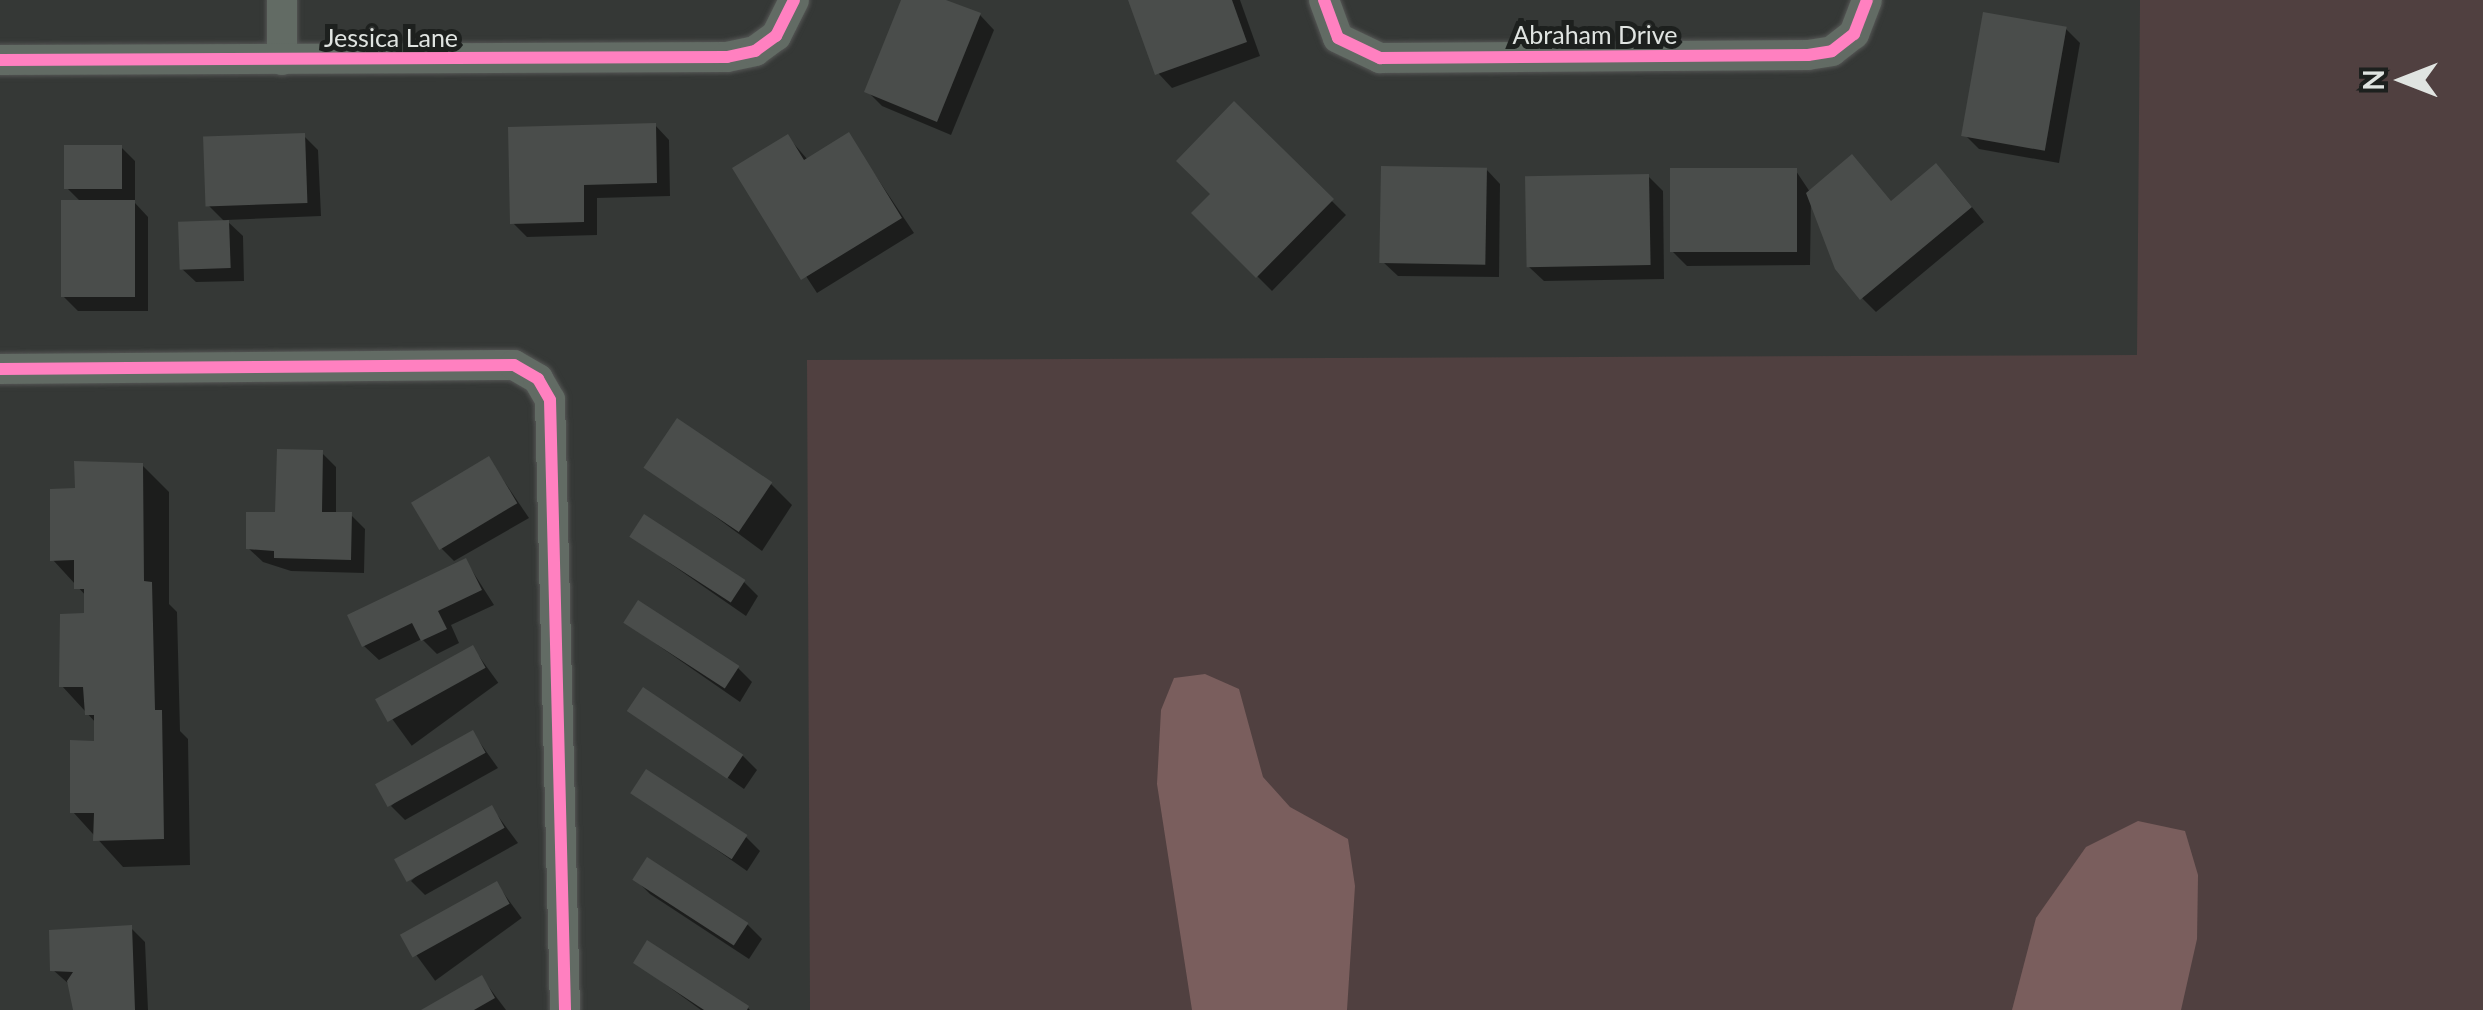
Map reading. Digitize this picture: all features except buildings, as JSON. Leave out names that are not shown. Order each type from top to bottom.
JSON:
[{"type":"street","points":[[282,0],[282,60]]},
{"type":"street","name":"Jessica Lane","points":[[0,60],[727,57],[755,52],[776,36],[794,0]]},
{"type":"street","name":"Abraham Drive","points":[[1324,0],[1338,38],[1380,58],[1808,55],[1832,52],[1854,34],[1867,0]]},
{"type":"street","points":[[0,369],[514,365],[538,379],[550,400],[565,1010]]},
{"type":"shaded area","points":[[2140,0],[2483,0],[2483,1010],[810,1010],[807,360],[2137,355]]},
{"type":"shaded area","points":[[1205,674],[1239,689],[1263,777],[1290,807],[1348,839],[1355,886],[1347,1010],[1192,1010],[1157,784],[1161,710],[1174,678]]},
{"type":"shaded area","points":[[2138,821],[2185,831],[2198,875],[2197,939],[2181,1010],[2012,1010],[2036,918],[2086,847]]},
{"type":"cycle path","points":[[0,60],[727,57],[755,51],[776,36],[794,0]]},
{"type":"cycle path","points":[[1324,0],[1338,38],[1380,58],[1808,55],[1832,51],[1854,34],[1867,0]]},
{"type":"cycle path","points":[[0,369],[514,365],[538,379],[550,400],[565,1010]]}]
